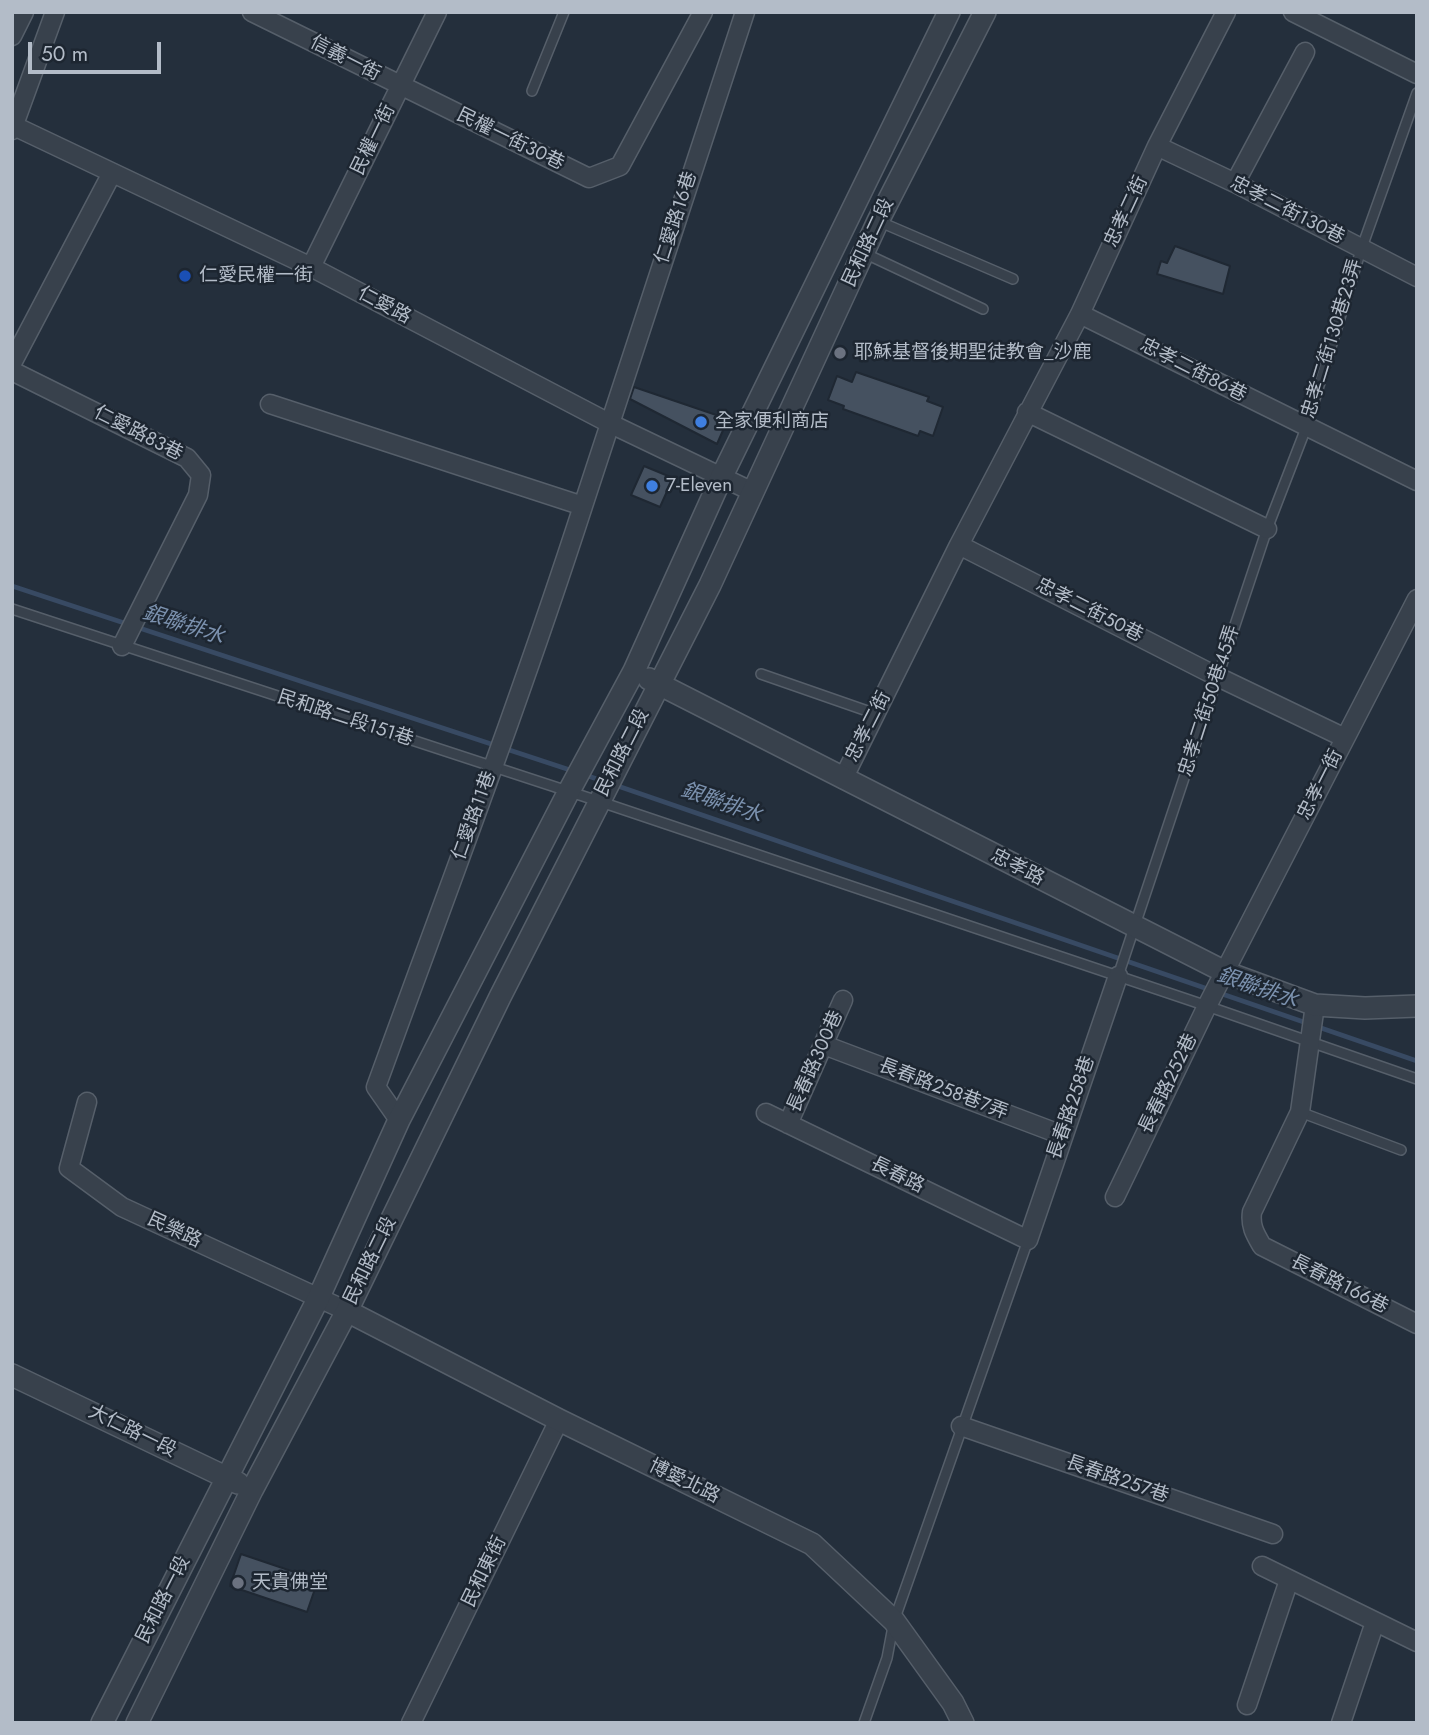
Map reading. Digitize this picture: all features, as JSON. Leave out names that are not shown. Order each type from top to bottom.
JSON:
[{"type":"street","points":[[12,36],[24,12]]},
{"type":"street","points":[[13,127],[55,12]]},
{"type":"street","name":"信義一街","points":[[252,12],[400,86]]},
{"type":"street","name":"民權一街","points":[[311,267],[437,12]]},
{"type":"street","name":"民權一街30巷","points":[[400,86],[589,178],[620,166],[703,12]]},
{"type":"street","name":"仁愛路16巷","points":[[608,423],[745,12]]},
{"type":"street","name":"民和路二段","points":[[226,1477],[318,1299],[399,1120],[634,671],[722,476],[948,12]]},
{"type":"street","name":"民和路二段","points":[[252,1490],[347,1311],[500,997],[659,684],[753,492],[878,221],[985,12]]},
{"type":"street","name":"忠孝二街","points":[[843,779],[1027,412],[1080,314],[1157,146],[1226,12]]},
{"type":"street","points":[[1293,12],[1417,74]]},
{"type":"street","points":[[1234,183],[1305,52]]},
{"type":"street","name":"仁愛路","points":[[13,127],[311,267],[608,423],[753,492]]},
{"type":"street","name":"忠孝二街130巷","points":[[1157,146],[1417,277]]},
{"type":"street","points":[[12,363],[112,173]]},
{"type":"street","name":"忠孝二街86巷","points":[[1080,314],[1417,481]]},
{"type":"street","name":"仁愛路83巷","points":[[12,371],[187,458],[201,475],[198,495],[125,641]]},
{"type":"street","points":[[270,404],[583,506]]},
{"type":"street","points":[[1027,412],[1267,529]]},
{"type":"street","name":"仁愛路11巷","points":[[399,1120],[376,1087],[492,767],[583,506],[608,423]]},
{"type":"street","name":"忠孝二街50巷","points":[[960,545],[1218,677],[1345,738]]},
{"type":"street","name":"忠孝一街","points":[[1224,972],[1417,598]]},
{"type":"street","name":"忠孝路","points":[[634,671],[1224,972],[1315,1005],[1365,1008],[1417,1006]]},
{"type":"street","name":"長春路252巷","points":[[1115,1197],[1224,972]]},
{"type":"street","name":"長春路258巷","points":[[1028,1240],[1118,976]]},
{"type":"street","points":[[472,980],[500,997]]},
{"type":"street","name":"長春路300巷","points":[[789,1124],[843,1000]]},
{"type":"street","points":[[1300,1112],[1315,1005]]},
{"type":"street","name":"長春路258巷7弄","points":[[824,1045],[1062,1135]]},
{"type":"street","name":"民樂路","points":[[88,1102],[69,1168],[122,1207],[347,1311]]},
{"type":"street","name":"長春路166巷","points":[[1300,1112],[1252,1212],[1250,1222],[1262,1247],[1417,1324]]},
{"type":"street","name":"長春路","points":[[766,1113],[1028,1240]]},
{"type":"street","name":"博愛北路","points":[[347,1311],[559,1420],[812,1544],[894,1621],[953,1703],[963,1723]]},
{"type":"street","name":"大仁路一段","points":[[12,1375],[252,1490]]},
{"type":"street","name":"民和東街","points":[[411,1723],[559,1420]]},
{"type":"street","name":"長春路257巷","points":[[961,1426],[1273,1534]]},
{"type":"street","name":"民和路一段","points":[[102,1723],[226,1477]]},
{"type":"street","name":"民和路一段","points":[[142,1719],[252,1490]]},
{"type":"street","points":[[1262,1566],[1417,1642]]},
{"type":"street","points":[[1247,1705],[1289,1580]]},
{"type":"street","points":[[1340,1723],[1375,1622]]},
{"type":"lane","points":[[532,91],[564,12]]},
{"type":"lane","name":"忠孝二街130巷23弄","points":[[1306,428],[1362,250],[1417,93]]},
{"type":"lane","points":[[878,221],[1013,279]]},
{"type":"lane","points":[[864,253],[983,309]]},
{"type":"lane","name":"忠孝二街50巷45弄","points":[[1118,976],[1267,529],[1306,428]]},
{"type":"lane","name":"民和路二段151巷","points":[[12,609],[125,641],[1417,1079]]},
{"type":"lane","points":[[761,674],[876,714]]},
{"type":"lane","points":[[1300,1112],[1401,1150]]},
{"type":"lane","points":[[864,1723],[887,1658],[894,1621],[1028,1240]]},
{"type":"building","points":[[1175,246],[1230,266],[1223,294],[1157,274],[1161,261],[1167,263]]},
{"type":"building","points":[[856,372],[929,397],[927,401],[943,407],[933,436],[920,431],[918,436],[843,409],[844,406],[828,400],[837,376],[852,382]]},
{"type":"building","name":"全家便利商店","points":[[634,387],[728,419],[717,444],[630,399]]},
{"type":"building","name":"7-Eleven","points":[[644,466],[673,478],[660,507],[631,495]]},
{"type":"building","points":[[241,1554],[318,1580],[307,1612],[230,1586]]},
{"type":"waterway","name":"銀聯排水","points":[[12,586],[573,771]]},
{"type":"waterway","name":"銀聯排水","points":[[582,774],[603,781]]},
{"type":"waterway","name":"銀聯排水","points":[[612,784],[1417,1061]]},
{"type":"place","name":"仁愛民權一街","points":[[185,276]]},
{"type":"place","name":"耶穌基督後期聖徒教會_沙鹿","points":[[840,353]]},
{"type":"place","name":"全家便利商店","points":[[701,422]]},
{"type":"place","name":"7-Eleven","points":[[652,486]]},
{"type":"place","name":"天貴佛堂","points":[[238,1583]]}]
